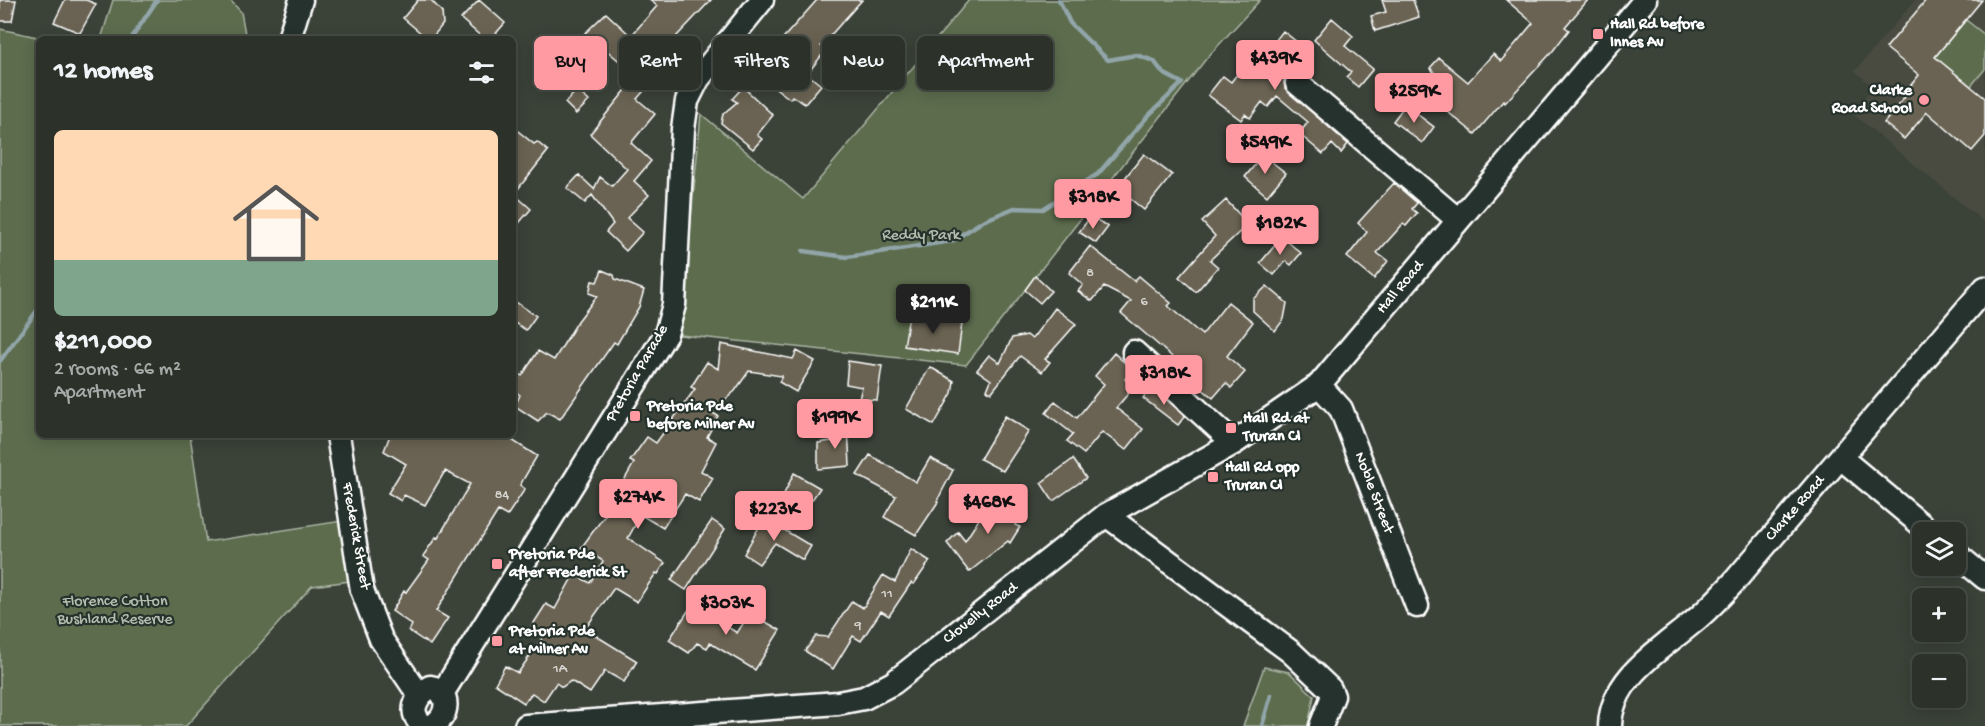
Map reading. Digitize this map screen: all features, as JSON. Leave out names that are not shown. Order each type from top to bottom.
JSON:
[{"type":"street","points":[[290,36],[301,0]]},
{"type":"street","name":"Pretoria Parade","points":[[443,692],[666,334],[674,304],[683,129],[687,101],[698,79],[762,0]]},
{"type":"street","name":"Hall Road","points":[[1106,515],[1234,443],[1319,386],[1645,0]]},
{"type":"street","points":[[1297,83],[1458,219]]},
{"type":"street","name":"Clarke Road","points":[[1610,726],[1615,702],[1627,680],[1733,584],[1985,288]]},
{"type":"street","points":[[1134,352],[1234,443]]},
{"type":"street","name":"Noble Street","points":[[1319,386],[1341,409],[1417,606]]},
{"type":"street","name":"Frederick Street","points":[[338,438],[362,590],[381,639],[419,695]]},
{"type":"street","points":[[1841,458],[1918,522]]},
{"type":"street","points":[[1106,515],[1290,652],[1330,689],[1333,696],[1321,726]]},
{"type":"street","name":"Clovelly Road","points":[[526,726],[838,703],[864,698],[893,684],[1106,515]]},
{"type":"street","points":[[1966,562],[1985,578]]},
{"type":"street","points":[[430,687],[438,688],[443,692],[445,711],[427,724],[414,712],[419,695],[430,687]]},
{"type":"shaded area","name":"Clarke Road School","points":[[1915,0],[1985,0],[1985,223],[1852,113],[1873,87],[1855,71]]},
{"type":"green space","points":[[113,0],[230,0],[241,12],[245,36],[102,36]]},
{"type":"green space","name":"Reddy Park","points":[[969,0],[1260,0],[1206,59],[966,365],[680,335],[701,114],[803,199],[894,90],[905,90],[905,77],[917,62],[917,90],[1053,90],[1053,36],[939,36]]},
{"type":"green space","points":[[1966,20],[1985,35],[1985,69],[1971,86],[1935,57]]},
{"type":"green space","name":"Florence Cotton Bushland Reserve","points":[[0,29],[36,37],[36,438],[190,438],[206,542],[342,521],[350,581],[312,586],[186,726],[0,726]]},
{"type":"green space","points":[[1264,667],[1289,672],[1314,696],[1308,726],[1243,726]]},
{"type":"building","points":[[0,0],[16,0],[12,21],[0,21]]},
{"type":"building","points":[[65,0],[86,0],[96,4],[80,33],[54,22]]},
{"type":"building","points":[[418,0],[431,0],[442,12],[443,24],[433,36],[424,36],[403,18]]},
{"type":"building","points":[[479,0],[505,23],[494,36],[481,36],[461,19]]},
{"type":"building","points":[[650,0],[711,0],[677,36],[631,36],[657,6]]},
{"type":"building","points":[[817,0],[862,0],[830,36],[822,36],[822,55],[810,70],[810,36],[785,36]]},
{"type":"building","points":[[1382,0],[1413,0],[1419,17],[1375,31],[1371,16],[1386,12]]},
{"type":"building","points":[[1506,0],[1588,0],[1565,27],[1569,30],[1552,52],[1505,103],[1503,101],[1475,134],[1444,109],[1451,100],[1427,80],[1434,72],[1430,68],[1439,58],[1468,82],[1493,54],[1501,61],[1533,23]]},
{"type":"building","points":[[1926,0],[1982,0],[1935,57],[1985,98],[1985,136],[1972,151],[1927,112],[1904,139],[1884,123],[1909,92],[1907,90],[1919,75],[1886,48]]},
{"type":"building","points":[[606,13],[631,36],[619,36],[619,61],[607,51],[607,36],[582,36]]},
{"type":"building","points":[[1332,18],[1353,36],[1345,46],[1373,69],[1358,87],[1346,77],[1351,72],[1314,40]]},
{"type":"building","points":[[1283,31],[1312,54],[1300,70],[1286,75],[1285,88],[1348,144],[1341,153],[1332,144],[1323,154],[1299,134],[1308,122],[1277,96],[1268,107],[1262,102],[1250,118],[1245,114],[1241,120],[1208,95],[1223,76],[1231,82],[1250,58],[1257,64]]},
{"type":"building","points":[[810,76],[821,85],[805,104],[792,96],[790,99],[778,90],[810,90]]},
{"type":"building","points":[[577,90],[589,101],[576,114],[565,103]]},
{"type":"building","points":[[626,90],[645,90],[637,99],[655,114],[631,143],[651,161],[634,181],[649,195],[627,218],[643,232],[626,251],[606,232],[613,224],[592,195],[585,203],[567,188],[579,175],[594,189],[600,177],[612,186],[627,169],[590,134]]},
{"type":"building","points":[[740,90],[746,90],[773,115],[757,135],[762,139],[753,149],[721,123],[723,114],[737,102],[732,99]]},
{"type":"building","points":[[1405,105],[1434,127],[1422,143],[1393,121]]},
{"type":"building","points":[[516,129],[534,144],[537,142],[548,151],[516,191]]},
{"type":"building","points":[[1144,154],[1172,175],[1144,210],[1117,188]]},
{"type":"building","points":[[1263,155],[1286,173],[1267,196],[1245,177]]},
{"type":"building","points":[[1394,183],[1417,203],[1412,209],[1417,213],[1406,226],[1403,224],[1377,253],[1388,261],[1374,279],[1347,257],[1367,232],[1358,223]]},
{"type":"building","points":[[516,196],[531,209],[516,226]]},
{"type":"building","points":[[1226,200],[1248,224],[1210,260],[1218,267],[1196,292],[1179,277],[1215,236],[1202,222]]},
{"type":"building","points":[[1091,216],[1108,227],[1096,243],[1079,232]]},
{"type":"building","points":[[1282,237],[1301,253],[1291,265],[1286,261],[1274,275],[1260,263]]},
{"type":"building","points":[[1090,246],[1134,281],[1139,276],[1171,303],[1168,306],[1202,335],[1228,302],[1253,322],[1227,356],[1245,372],[1231,388],[1226,383],[1213,398],[1195,383],[1198,379],[1121,313],[1131,301],[1104,287],[1092,301],[1078,291],[1083,285],[1069,273]]},
{"type":"building","points":[[602,270],[614,275],[615,279],[644,290],[639,307],[617,344],[614,342],[560,419],[547,412],[538,421],[516,407],[520,395],[516,392],[516,372],[522,376],[538,351],[554,360],[578,321],[597,296],[589,293],[592,281],[597,282]]},
{"type":"building","points":[[1035,276],[1051,291],[1040,303],[1025,290]]},
{"type":"building","points":[[1267,286],[1287,303],[1284,319],[1275,331],[1253,311],[1253,299]]},
{"type":"building","points":[[516,302],[536,316],[526,330],[516,324]]},
{"type":"building","points":[[1055,308],[1076,324],[1045,359],[1050,362],[1042,372],[1020,356],[991,393],[987,390],[991,380],[977,370],[989,355],[1000,363],[1012,338],[1027,335],[1032,339]]},
{"type":"building","points":[[909,316],[962,323],[958,354],[904,346]]},
{"type":"building","points":[[721,344],[793,359],[797,351],[815,361],[796,392],[779,382],[782,376],[749,371],[735,391],[711,412],[718,416],[707,437],[716,442],[701,471],[713,478],[699,502],[685,494],[663,528],[641,515],[628,538],[665,563],[637,602],[614,588],[585,629],[637,661],[624,682],[605,671],[590,693],[571,681],[562,687],[556,683],[544,701],[532,693],[524,703],[495,684],[505,666],[518,673],[543,637],[530,629],[546,604],[555,609],[574,574],[590,583],[603,561],[581,548],[616,500],[614,498],[634,463],[630,461],[647,437],[656,443],[695,389],[691,387],[707,362],[718,369]]},
{"type":"building","points":[[1114,353],[1133,370],[1125,379],[1134,387],[1116,408],[1143,429],[1126,450],[1102,432],[1084,454],[1067,441],[1073,434],[1046,413],[1055,401],[1077,418],[1104,384],[1095,376]]},
{"type":"building","points":[[848,361],[882,366],[877,400],[859,399],[862,387],[846,384]]},
{"type":"building","points":[[930,367],[954,381],[952,393],[934,425],[906,409]]},
{"type":"building","points":[[1151,386],[1185,416],[1178,425],[1143,398]]},
{"type":"building","points":[[1005,416],[1029,431],[1003,471],[980,459]]},
{"type":"building","points":[[848,426],[850,466],[818,469],[818,443],[831,441],[831,427]]},
{"type":"building","points":[[389,438],[509,438],[537,456],[520,485],[525,489],[507,516],[498,511],[436,611],[448,618],[430,645],[409,631],[412,625],[392,611],[404,591],[406,592],[429,560],[423,556],[436,537],[438,538],[470,484],[445,471],[425,505],[404,495],[401,501],[388,493],[406,464],[384,451]]},
{"type":"building","points":[[870,455],[916,482],[930,458],[953,470],[938,502],[916,535],[884,517],[896,496],[857,475]]},
{"type":"building","points":[[1073,459],[1086,478],[1053,501],[1041,483]]},
{"type":"building","points":[[794,473],[820,488],[805,510],[783,496]]},
{"type":"building","points":[[1009,499],[1026,509],[1015,525],[1020,527],[1010,543],[1008,541],[969,572],[947,543],[958,532],[965,541],[988,505],[1000,513]]},
{"type":"building","points":[[764,518],[811,546],[803,560],[775,543],[759,564],[744,554]]},
{"type":"building","points":[[712,520],[725,529],[686,590],[671,580]]},
{"type":"building","points":[[911,549],[930,561],[914,584],[911,583],[889,616],[881,611],[861,641],[853,636],[833,669],[805,651],[816,636],[828,637],[852,601],[863,608],[883,575],[895,582]]},
{"type":"building","points":[[692,605],[737,633],[750,613],[780,630],[755,670],[710,643],[707,648],[697,643],[689,653],[669,640]]},
{"type":"waterway","points":[[133,36],[157,0]]},
{"type":"waterway","points":[[803,251],[847,257],[952,241],[983,221],[1014,208],[1043,209],[1098,174],[1147,117],[1182,83],[1163,73],[1154,61],[1136,55],[1108,60],[1070,23],[1059,0]]},
{"type":"waterway","points":[[0,361],[36,312]]},
{"type":"waterway","points":[[1262,726],[1271,695]]},
{"type":"place","name":"Hall Rd before Innes Av","points":[[1598,34]]},
{"type":"place","name":"Clarke Road School","points":[[1924,100]]},
{"type":"place","name":"Pretoria Pde before Milner Av","points":[[635,416]]},
{"type":"place","name":"Hall Rd at Truran Cl","points":[[1231,428]]},
{"type":"place","name":"Hall Rd opp Truran Cl","points":[[1213,477]]},
{"type":"place","name":"Pretoria Pde after Frederick St","points":[[497,564]]},
{"type":"place","name":"Pretoria Pde at Milner Av","points":[[497,641]]}]
